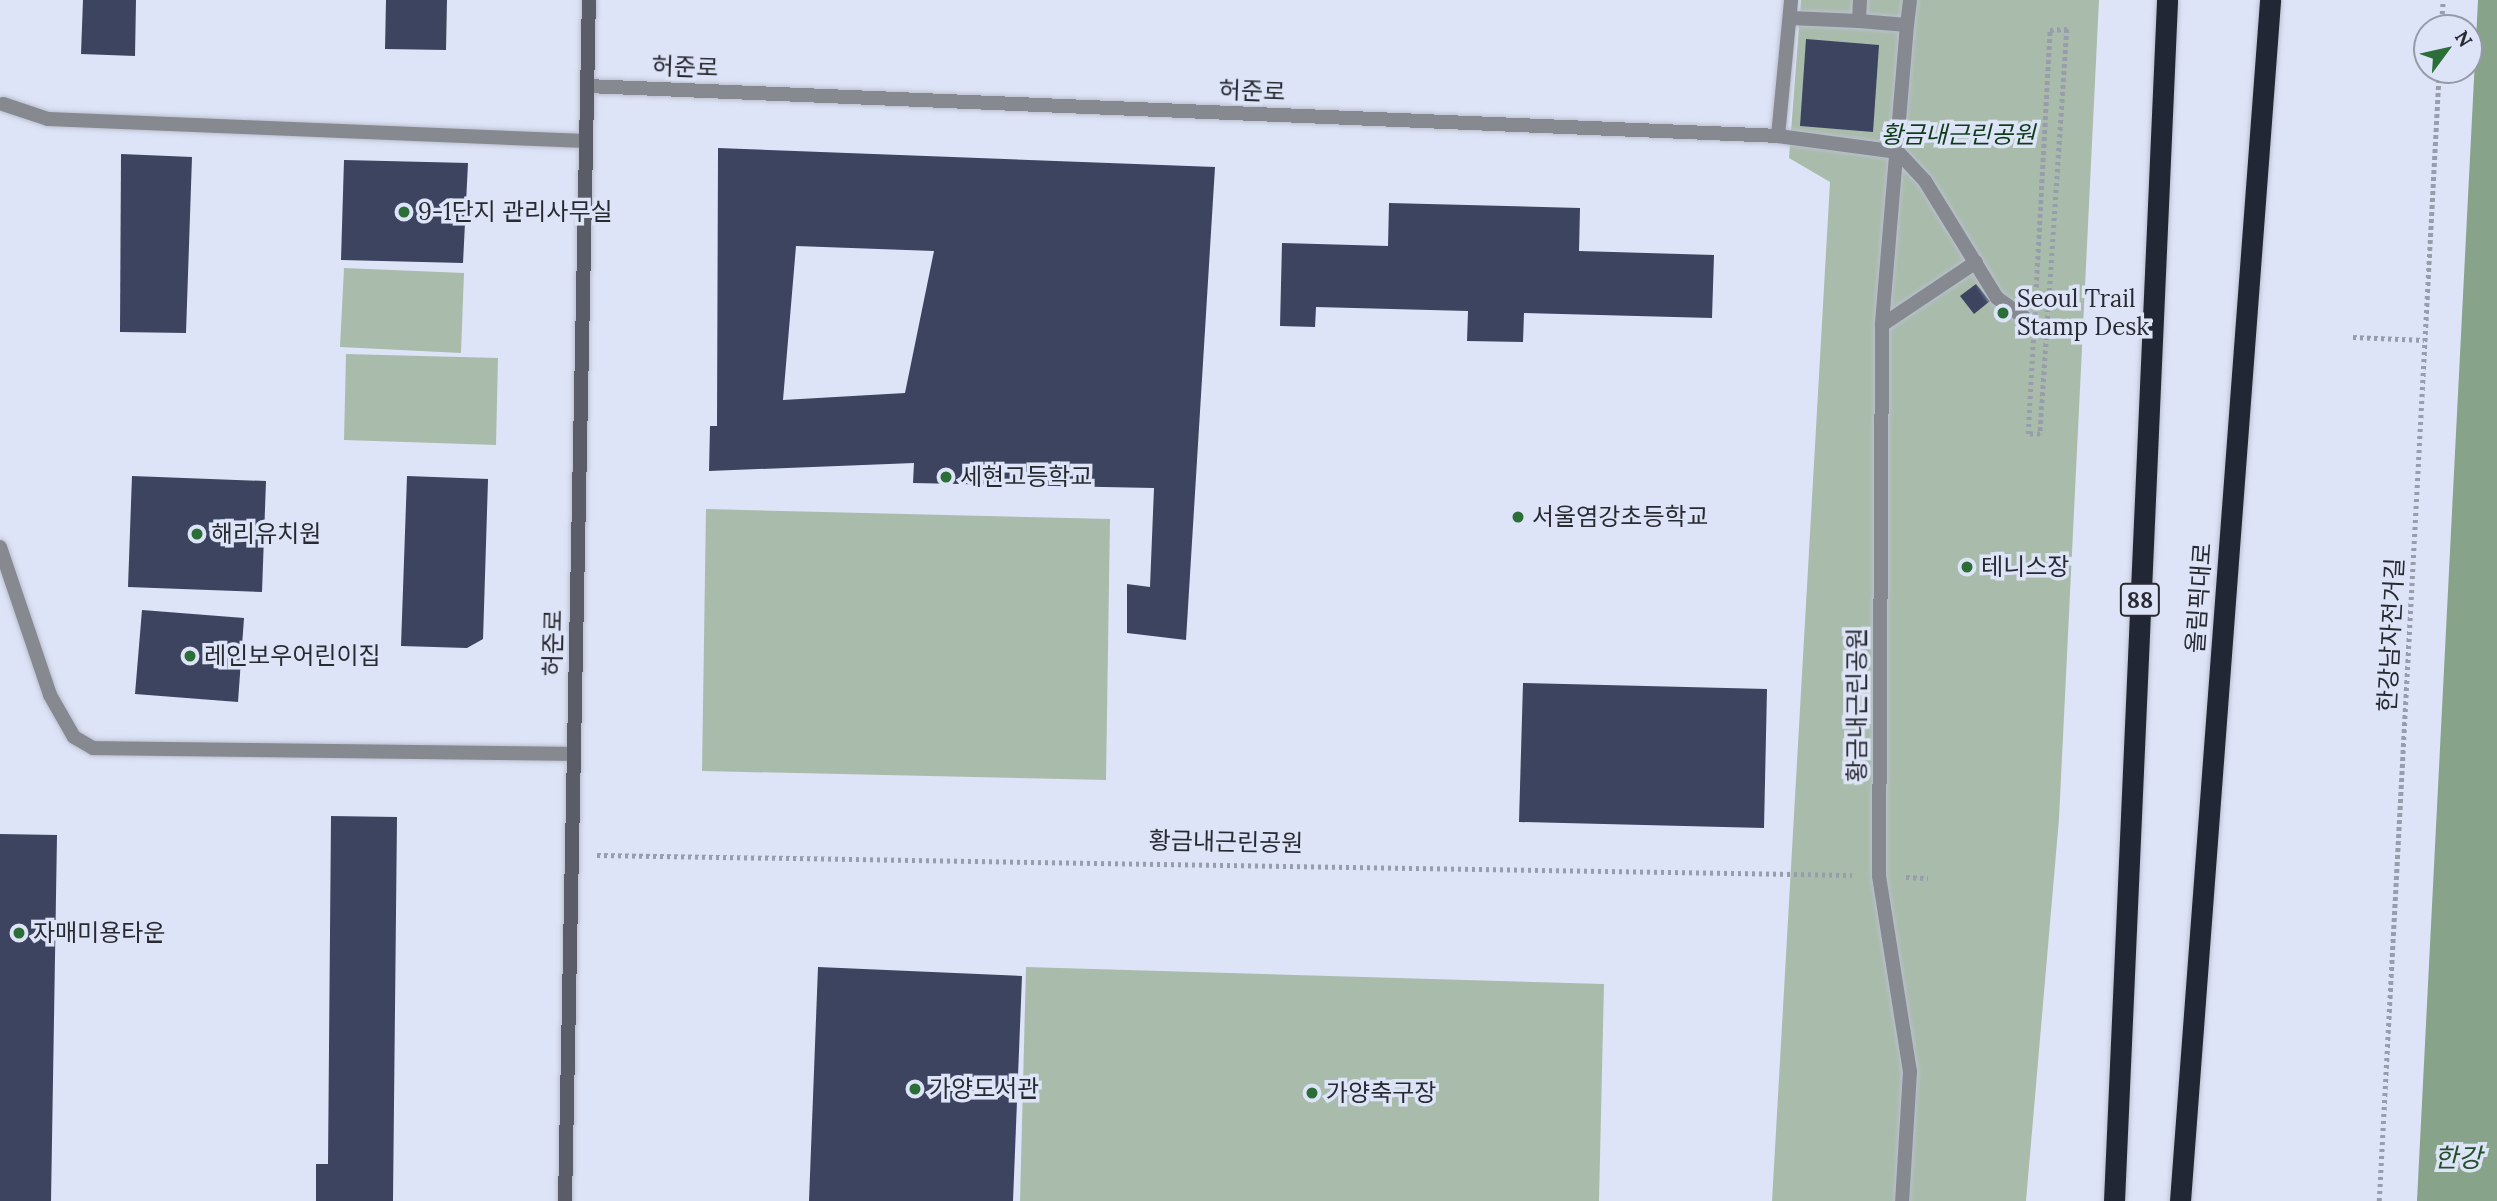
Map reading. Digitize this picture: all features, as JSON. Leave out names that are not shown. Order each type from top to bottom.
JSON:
[{"type":"highway","name":"88","points":[[2114,1201],[2167,0]]},
{"type":"highway","name":"올림픽대로","points":[[2180,1201],[2270,0]]},
{"type":"street","name":"허준로","points":[[565,1201],[589,0]]},
{"type":"street","points":[[1791,0],[1778,136],[1898,152],[1925,181],[1997,298],[2042,325]]},
{"type":"street","points":[[1859,21],[1860,0]]},
{"type":"street","name":"황금내근린공원","points":[[1902,1201],[1910,1072],[1879,876],[1882,325],[1910,0]]},
{"type":"street","points":[[1790,18],[1907,25]]},
{"type":"street","name":"허준로","points":[[587,86],[1778,136]]},
{"type":"street","points":[[4,104],[48,119],[586,141]]},
{"type":"street","points":[[1882,325],[1976,262]]},
{"type":"street","points":[[0,547],[50,695],[74,737],[93,748],[574,754]]},
{"type":"path","points":[[2042,325],[2040,434],[2028,434],[2042,325],[2067,29],[2050,30],[2042,325]]},
{"type":"path","name":"한강남자전거길","points":[[2378,1201],[2438,84]]},
{"type":"path","points":[[2353,337],[2424,340]]},
{"type":"path","name":"황금내근린공원","points":[[572,855],[1879,876]]},
{"type":"green space","name":"황금내근린공원","points":[[1801,0],[2099,0],[2059,819],[2026,1201],[1772,1201],[1830,182],[1789,158]]},
{"type":"green space","points":[[344,268],[464,273],[461,353],[340,347]]},
{"type":"green space","points":[[346,354],[498,358],[496,445],[344,440]]},
{"type":"green space","points":[[706,509],[1110,519],[1106,780],[702,771]]},
{"type":"green space","name":"가양축구장","points":[[1026,967],[1604,984],[1599,1201],[1020,1201]]},
{"type":"water","name":"한강","points":[[2478,0],[2497,0],[2497,1201],[2417,1201],[2474,84],[2483,84],[2483,14],[2477,14]]},
{"type":"building","points":[[83,0],[136,0],[135,56],[81,54]]},
{"type":"building","points":[[386,0],[447,0],[446,50],[385,49]]},
{"type":"building","points":[[1806,39],[1879,45],[1873,132],[1800,126]]},
{"type":"building","points":[[718,148],[1215,167],[1186,640],[1127,633],[1127,584],[1150,587],[1154,488],[913,483],[914,463],[709,471],[710,426],[717,426]],"holes":[[[796,246],[934,251],[905,393],[783,400]]]},
{"type":"building","points":[[121,154],[192,157],[186,333],[120,332]]},
{"type":"building","name":"9-1단지 관리사무실","points":[[344,160],[468,163],[463,263],[341,260]]},
{"type":"building","points":[[1389,203],[1580,208],[1579,251],[1714,255],[1712,318],[1524,313],[1523,342],[1467,341],[1468,311],[1316,307],[1315,327],[1280,326],[1282,243],[1388,246]]},
{"type":"building","points":[[1976,284],[1990,301],[1974,314],[1960,296]]},
{"type":"building","name":"해리유치원","points":[[132,476],[266,481],[262,592],[128,587]]},
{"type":"building","points":[[407,476],[488,479],[483,639],[467,648],[401,646]]},
{"type":"building","name":"레인보우어린이집","points":[[142,610],[244,618],[238,702],[135,694]]},
{"type":"building","points":[[1523,683],[1767,689],[1764,828],[1519,822]]},
{"type":"building","points":[[331,816],[397,817],[393,1201],[316,1201],[316,1164],[328,1164]]},
{"type":"building","points":[[0,834],[57,835],[51,1201],[0,1201]]},
{"type":"building","name":"가양도서관","points":[[818,967],[1022,976],[1013,1201],[809,1201]]},
{"type":"place","name":"9-1단지 관리사무실","points":[[404,212]]},
{"type":"place","name":"Seoul Trail Stamp Desk","points":[[2003,313]]},
{"type":"place","name":"세현고등학교","points":[[946,477]]},
{"type":"place","name":"서울염강초등학교","points":[[1518,517]]},
{"type":"place","name":"해리유치원","points":[[197,534]]},
{"type":"place","name":"테니스장","points":[[1967,567]]},
{"type":"place","name":"레인보우어린이집","points":[[190,656]]},
{"type":"place","name":"자매미용타운","points":[[19,933]]},
{"type":"place","name":"가양도서관","points":[[915,1089]]},
{"type":"place","name":"가양축구장","points":[[1312,1093]]}]
